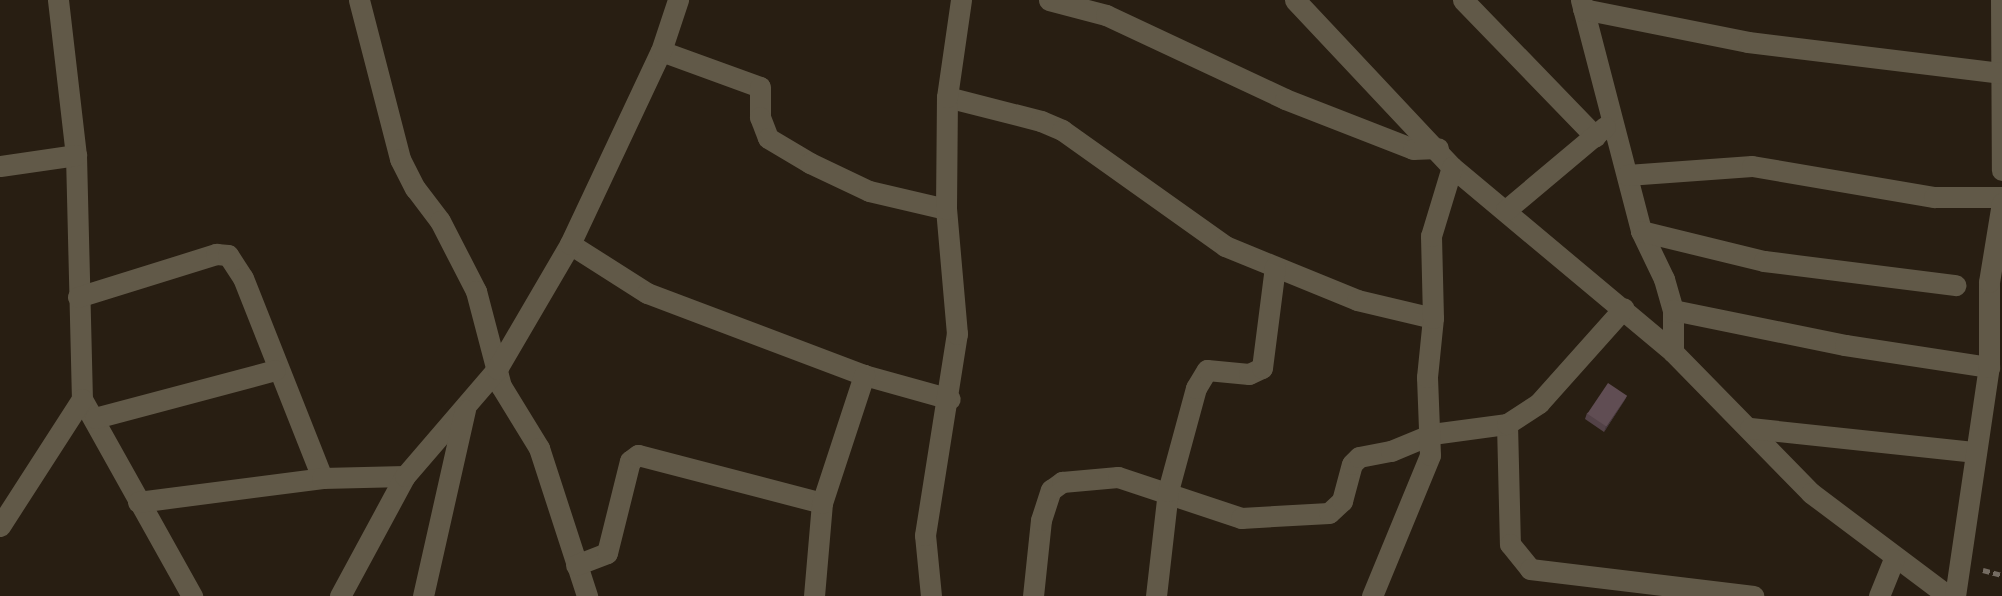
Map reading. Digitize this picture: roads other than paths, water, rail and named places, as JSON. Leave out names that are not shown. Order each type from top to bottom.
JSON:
[{"type":"street","points":[[58,0],[76,155],[82,399],[192,596]]},
{"type":"street","points":[[359,0],[400,159],[415,188],[440,221],[476,291],[501,386],[539,448],[587,596]]},
{"type":"street","points":[[340,596],[405,476],[497,369],[570,244],[661,51],[677,0]]},
{"type":"street","points":[[931,596],[925,535],[934,467],[950,399],[957,334],[946,209],[947,97],[961,0]]},
{"type":"street","points":[[1049,0],[1106,15],[1285,99],[1413,149],[1438,148]]},
{"type":"street","points":[[1295,0],[1438,148],[1452,167],[1624,308],[1673,352],[1811,493],[1894,559],[1948,596]]},
{"type":"street","points":[[1463,0],[1595,136]]},
{"type":"street","points":[[2001,0],[2002,170]]},
{"type":"street","points":[[1673,352],[1673,310],[1664,279],[1641,231],[1615,118],[1582,4],[1748,42],[2000,73]]},
{"type":"street","points":[[661,51],[761,87],[760,117],[768,138],[810,163],[869,191],[946,209]]},
{"type":"street","points":[[947,97],[1041,121],[1062,131],[1225,246],[1357,300],[1433,318]]},
{"type":"street","points":[[1506,210],[1615,118]]},
{"type":"street","points":[[0,166],[76,155]]},
{"type":"street","points":[[1627,175],[1752,166],[1934,197],[2002,197]]},
{"type":"street","points":[[1372,596],[1430,455],[1432,434],[1427,377],[1433,318],[1430,236],[1452,167]]},
{"type":"street","points":[[1955,596],[1976,452],[1992,380],[1989,282],[2002,203]]},
{"type":"street","points":[[1641,231],[1764,261],[1955,285]]},
{"type":"street","points":[[570,244],[647,293],[864,375],[950,399]]},
{"type":"street","points":[[78,297],[216,254],[228,255],[243,278],[275,370],[322,478]]},
{"type":"street","points":[[1156,596],[1168,491],[1196,388],[1207,370],[1249,374],[1262,369],[1275,267]]},
{"type":"street","points":[[1033,596],[1041,520],[1051,490],[1062,482],[1118,477],[1168,491],[1241,518],[1329,513],[1342,501],[1352,464],[1359,457],[1391,451],[1432,434],[1507,424],[1539,403],[1624,308]]},
{"type":"street","points":[[1673,310],[1845,345],[1992,380]]},
{"type":"street","points":[[95,418],[275,370]]},
{"type":"street","points":[[814,596],[822,503],[864,375]]},
{"type":"street","points":[[0,526],[82,399]]},
{"type":"street","points":[[423,596],[466,405]]},
{"type":"street","points":[[1507,424],[1510,544],[1530,569],[1753,596]]},
{"type":"street","points":[[1750,428],[1976,452]]},
{"type":"street","points":[[576,565],[607,553],[631,461],[638,455],[822,503]]},
{"type":"street","points":[[138,502],[322,478],[405,476]]},
{"type":"street","points":[[1880,596],[1894,559]]}]
